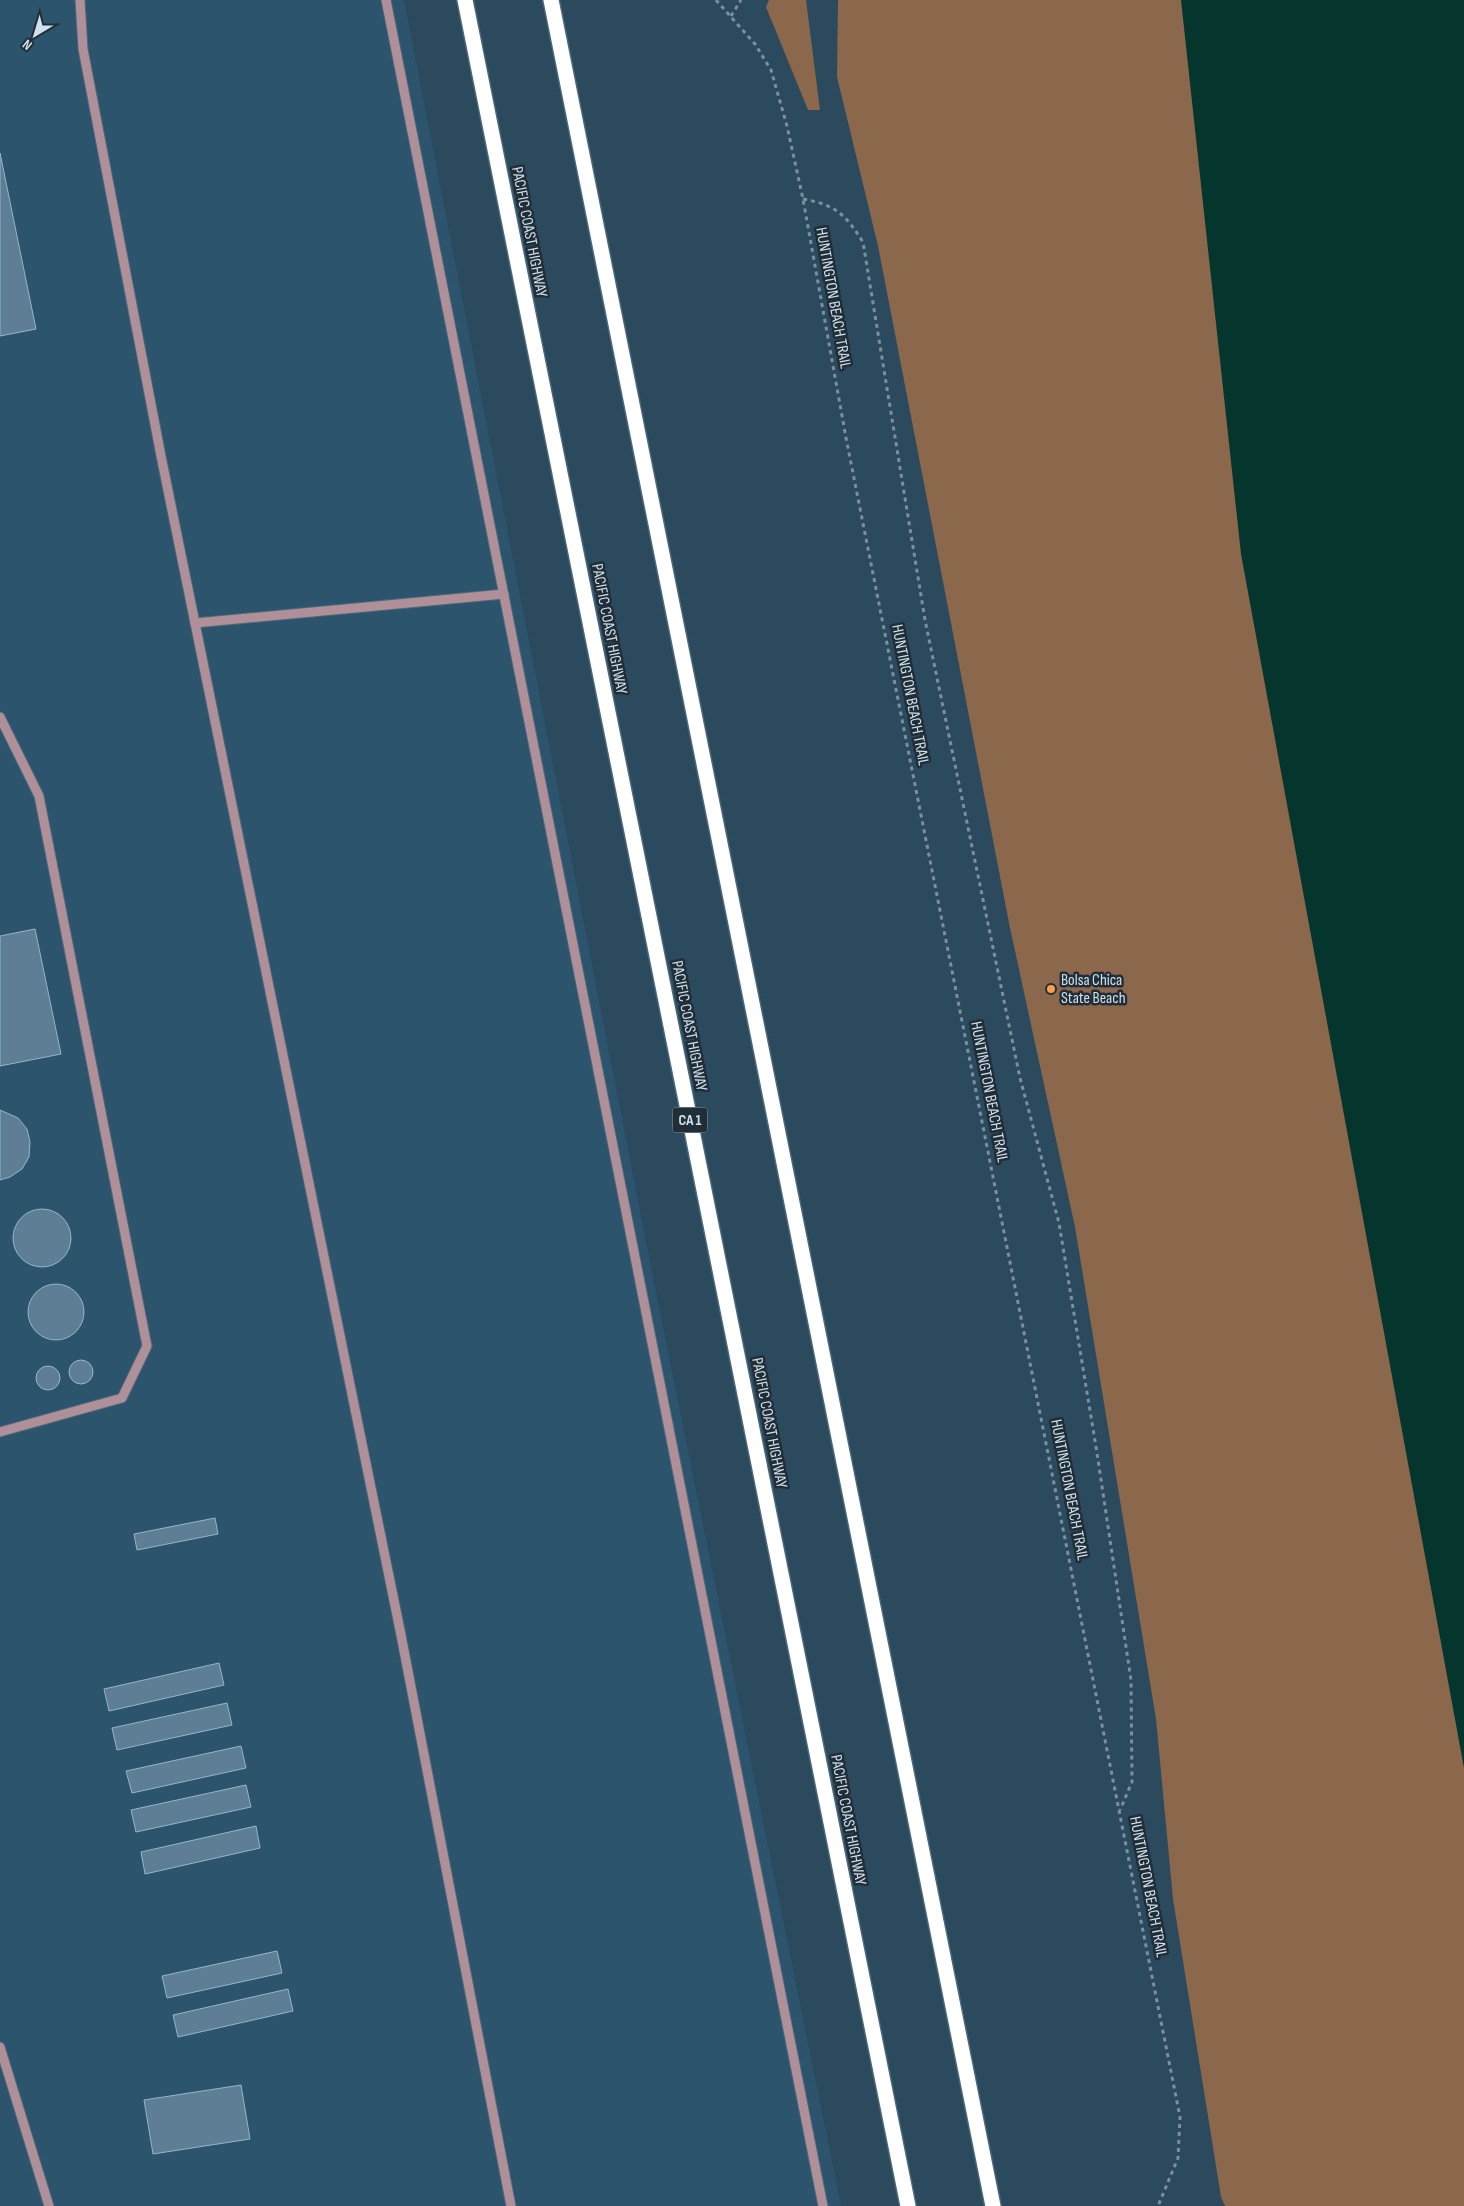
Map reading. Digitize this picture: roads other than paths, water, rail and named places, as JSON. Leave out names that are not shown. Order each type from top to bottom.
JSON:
[{"type":"highway","name":"PACIFIC COAST HIGHWAY","points":[[465,0],[908,2206]]},
{"type":"highway","points":[[551,0],[993,2206]]},
{"type":"lane","points":[[80,0],[83,49],[195,623],[401,1635],[511,2206]]},
{"type":"lane","points":[[386,0],[823,2206]]},
{"type":"lane","points":[[195,623],[504,594]]},
{"type":"lane","points":[[0,716],[39,796],[147,1346],[122,1398],[0,1432]]},
{"type":"lane","points":[[0,2047],[49,2206]]},
{"type":"place","name":"Bolsa Chica State Beach","points":[[1051,989]]}]
